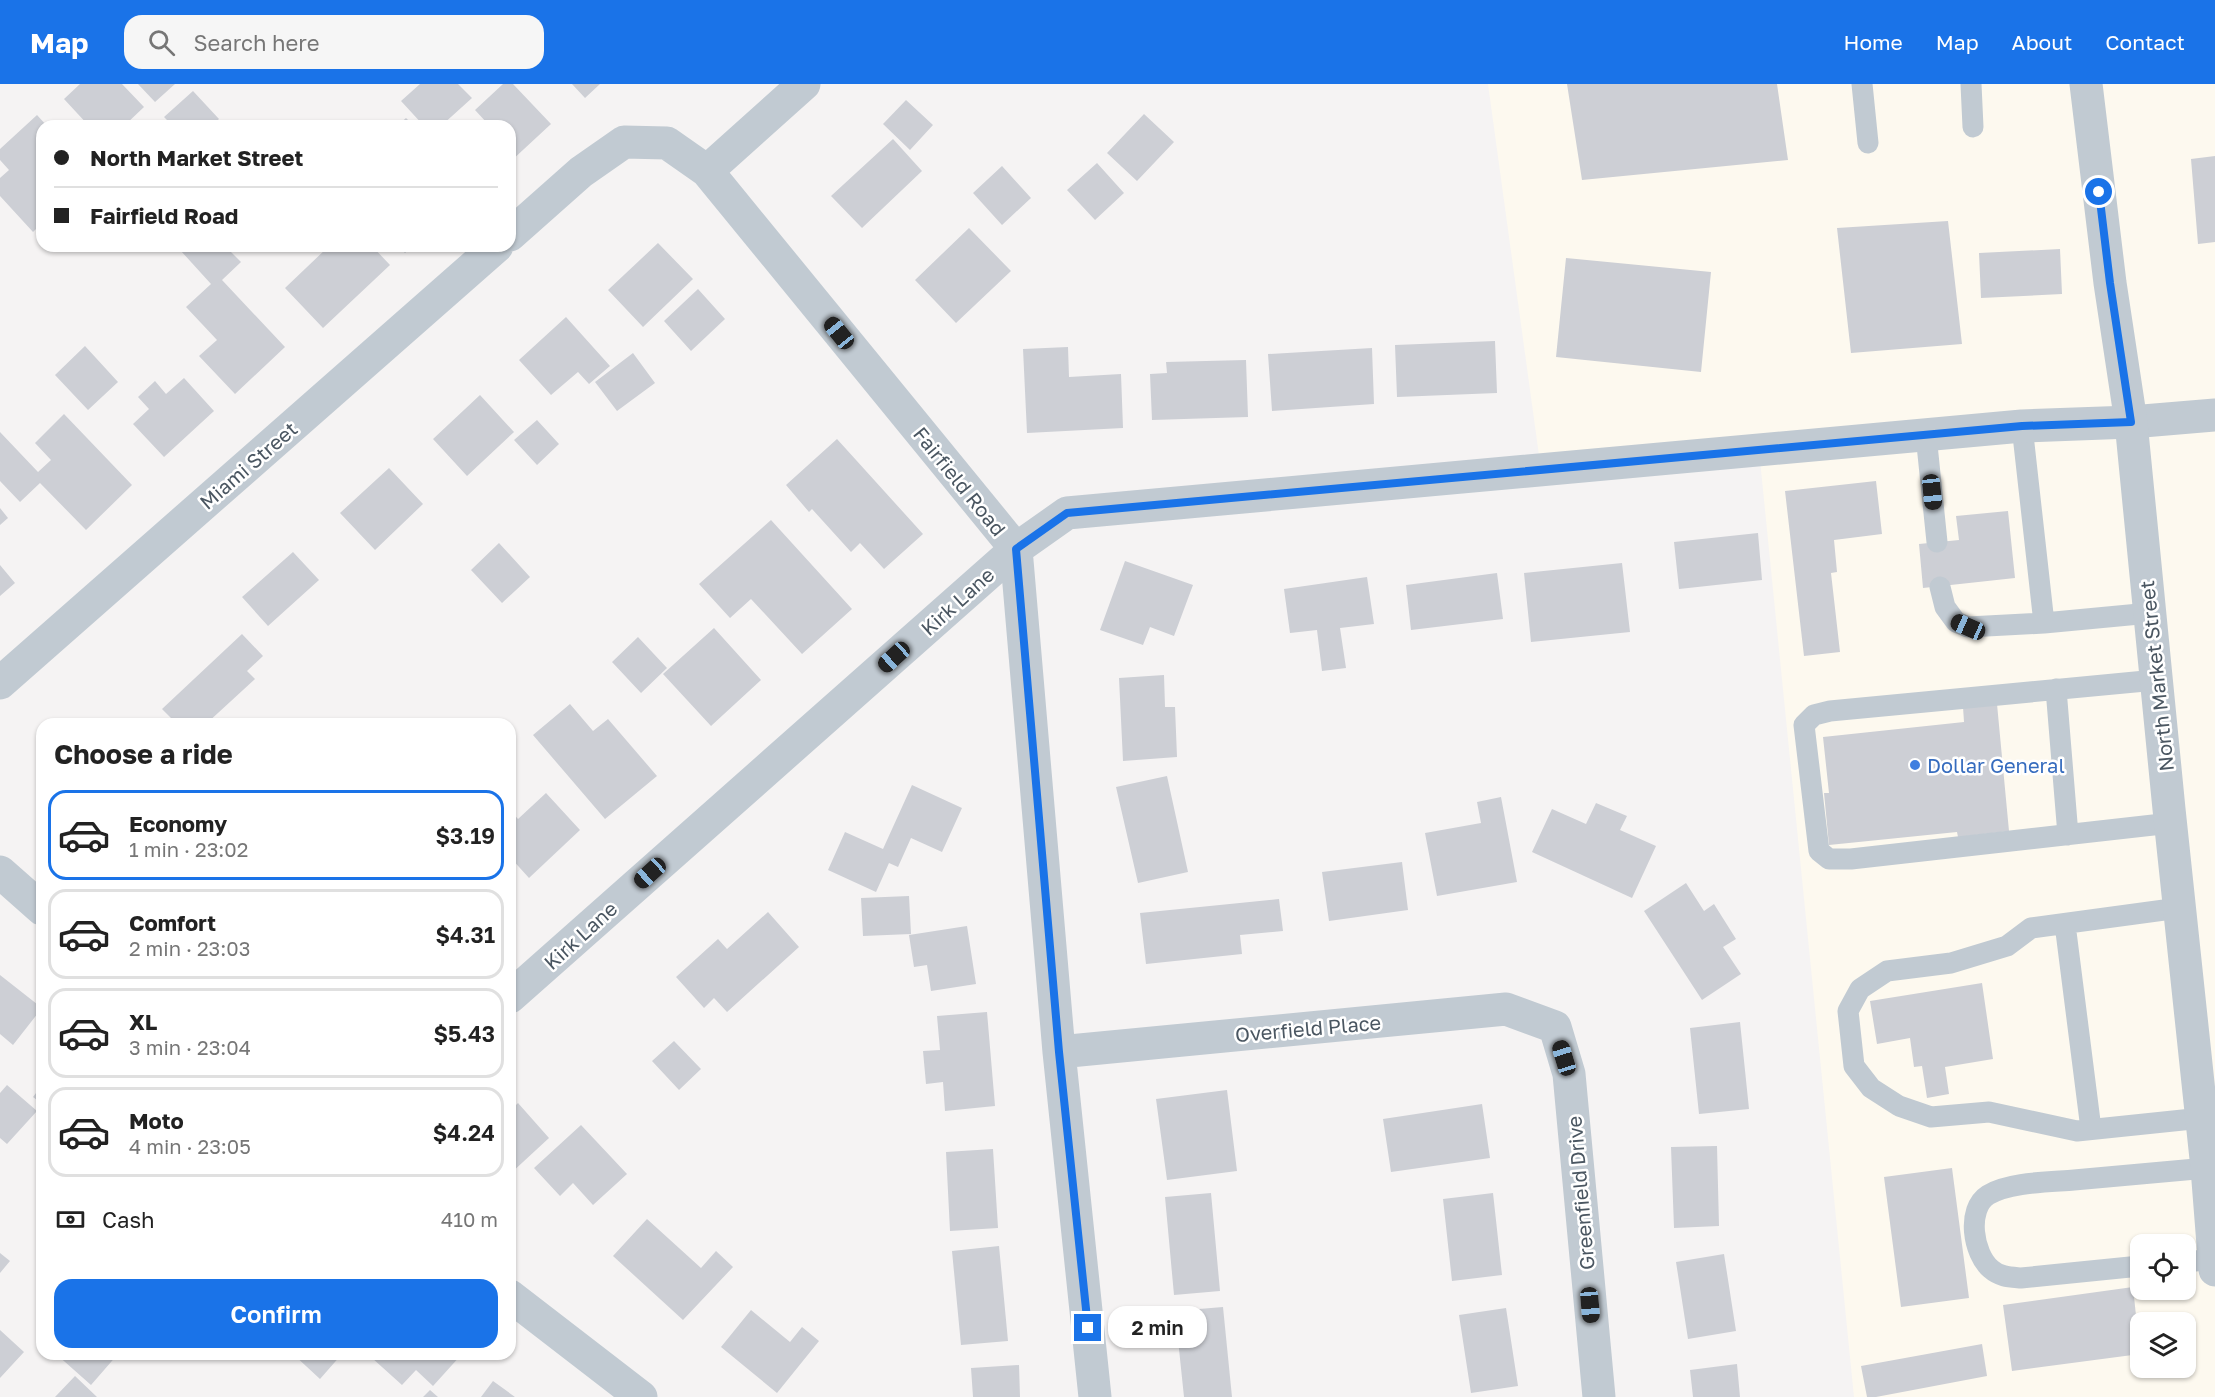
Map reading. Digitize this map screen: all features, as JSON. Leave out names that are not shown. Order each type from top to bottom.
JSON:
[{"type":"street","points":[[516,230],[581,172],[624,142],[667,143],[707,171],[804,84]]},
{"type":"street","name":"North Market Street","points":[[2086,84],[2110,283],[2131,422],[2179,908],[2206,1112],[2205,1264]]},
{"type":"street","name":"Fairfield Road","points":[[707,171],[1016,549],[1059,1052],[1095,1397]]},
{"type":"street","name":"Miami Street","points":[[0,683],[490,252]]},
{"type":"street","name":"Kirk Lane","points":[[516,992],[1016,549],[1067,513],[2022,426],[2131,422],[2215,415]]},
{"type":"street","points":[[0,872],[36,904]]},
{"type":"street","name":"Overfield Place","points":[[1059,1052],[1506,1009],[1555,1027]]},
{"type":"street","name":"Greenfield Drive","points":[[1555,1027],[1569,1074],[1599,1397]]},
{"type":"street","points":[[516,1301],[641,1397]]},
{"type":"lane","points":[[1862,84],[1868,143]]},
{"type":"lane","points":[[1971,84],[1973,127]]},
{"type":"lane","points":[[2022,426],[2044,623]]},
{"type":"lane","points":[[1926,435],[1937,542]]},
{"type":"lane","points":[[1940,587],[1945,607],[1956,622],[1968,627],[2044,623],[2150,613]]},
{"type":"lane","points":[[2156,680],[1830,711],[1814,715],[1804,724],[1819,850],[1829,859],[1851,859],[2171,824]]},
{"type":"lane","points":[[2056,689],[2068,835]]},
{"type":"lane","points":[[2179,908],[2031,928],[2007,946],[1951,963],[1887,971],[1860,989],[1848,1011],[1854,1066],[1871,1088],[1899,1106],[1930,1117],[1989,1112],[2077,1131],[2206,1112]]},
{"type":"lane","points":[[2065,924],[2091,1129]]},
{"type":"lane","points":[[2130,1267],[2021,1278],[2003,1276],[1984,1262],[1977,1249],[1976,1208],[1987,1195],[2004,1188],[2207,1168]]},
{"type":"shaded area","points":[[1488,84],[2215,84],[2215,1397],[1854,1397],[1759,450],[1541,470]]},
{"type":"building","points":[[80,84],[122,84],[144,107],[130,120],[83,120],[64,99]]},
{"type":"building","points":[[138,84],[175,84],[155,102]]},
{"type":"building","points":[[420,84],[458,84],[472,98],[448,120],[418,120],[401,101]]},
{"type":"building","points":[[503,84],[513,84],[551,124],[516,156],[516,120],[484,120],[475,110]]},
{"type":"building","points":[[572,84],[600,84],[585,98]]},
{"type":"building","points":[[1567,84],[1777,84],[1788,160],[1582,180]]},
{"type":"building","points":[[193,91],[219,119],[167,120],[164,117]]},
{"type":"building","points":[[906,100],[933,125],[910,150],[883,124]]},
{"type":"building","points":[[1144,114],[1174,142],[1137,181],[1107,153]]},
{"type":"building","points":[[37,115],[42,120],[36,120],[36,229],[33,232],[0,196],[0,178],[9,170],[0,160],[0,149]]},
{"type":"building","points":[[893,139],[922,171],[862,228],[831,196]]},
{"type":"building","points":[[2215,156],[2215,242],[2198,244],[2191,159]]},
{"type":"building","points":[[1097,163],[1124,193],[1095,220],[1067,190]]},
{"type":"building","points":[[1002,166],[1031,198],[1002,225],[973,193]]},
{"type":"building","points":[[1948,221],[1962,344],[1851,353],[1837,228]]},
{"type":"building","points":[[969,228],[1011,271],[956,323],[915,280]]},
{"type":"building","points":[[658,243],[693,279],[643,327],[608,290]]},
{"type":"building","points":[[2060,249],[2062,294],[1981,298],[1979,253]]},
{"type":"building","points":[[182,252],[231,252],[241,262],[222,280],[285,347],[235,394],[199,356],[217,340],[186,307],[211,284]]},
{"type":"building","points":[[323,252],[378,252],[390,265],[323,328],[285,288]]},
{"type":"building","points":[[1566,258],[1711,272],[1701,372],[1556,357]]},
{"type":"building","points":[[698,289],[725,319],[691,351],[664,321]]},
{"type":"building","points":[[566,317],[610,366],[589,384],[578,372],[551,395],[519,360]]},
{"type":"building","points":[[1495,341],[1497,393],[1397,397],[1395,345]]},
{"type":"building","points":[[85,346],[118,382],[88,410],[55,375]]},
{"type":"building","points":[[1068,347],[1069,377],[1121,374],[1123,428],[1027,433],[1023,349]]},
{"type":"building","points":[[1372,348],[1374,404],[1272,411],[1268,354]]},
{"type":"building","points":[[633,353],[655,383],[617,411],[595,382]]},
{"type":"building","points":[[1246,360],[1248,417],[1152,420],[1150,374],[1167,373],[1166,362]]},
{"type":"building","points":[[184,378],[214,411],[164,457],[133,424],[149,409],[138,397],[155,381],[166,394]]},
{"type":"building","points":[[480,395],[514,432],[467,476],[433,439]]},
{"type":"building","points":[[64,414],[132,485],[86,530],[40,483],[20,502],[0,481],[0,432],[38,472],[51,460],[35,443]]},
{"type":"building","points":[[537,420],[559,444],[537,465],[514,440]]},
{"type":"building","points":[[837,439],[923,534],[884,569],[860,543],[851,552],[812,509],[809,512],[786,485]]},
{"type":"building","points":[[389,468],[423,504],[375,550],[340,513]]},
{"type":"building","points":[[1876,481],[1882,534],[1834,540],[1837,572],[1831,573],[1840,652],[1804,656],[1785,491]]},
{"type":"building","points":[[0,508],[8,518],[0,525]]},
{"type":"building","points":[[2008,511],[2015,578],[1923,588],[1919,544],[1959,540],[1956,516]]},
{"type":"building","points":[[771,520],[852,609],[802,654],[751,599],[730,618],[699,584]]},
{"type":"building","points":[[1758,533],[1762,580],[1679,589],[1674,542]]},
{"type":"building","points":[[499,543],[530,577],[502,603],[471,570]]},
{"type":"building","points":[[293,552],[319,580],[268,626],[242,597]]},
{"type":"building","points":[[1125,561],[1193,585],[1174,636],[1150,627],[1143,645],[1100,630]]},
{"type":"building","points":[[1622,563],[1630,632],[1531,642],[1524,573]]},
{"type":"building","points":[[0,565],[15,583],[0,596]]},
{"type":"building","points":[[1497,573],[1503,619],[1411,630],[1406,585]]},
{"type":"building","points":[[1367,577],[1374,624],[1340,628],[1346,668],[1322,671],[1317,630],[1290,633],[1284,589]]},
{"type":"building","points":[[714,628],[761,680],[711,726],[663,674]]},
{"type":"building","points":[[242,634],[263,656],[247,671],[255,679],[213,718],[171,718],[162,709]]},
{"type":"building","points":[[638,637],[667,668],[641,693],[612,662]]},
{"type":"building","points":[[1164,675],[1165,707],[1175,707],[1177,757],[1123,761],[1119,678]]},
{"type":"building","points":[[570,704],[593,731],[608,719],[657,776],[605,819],[533,735]]},
{"type":"building","name":"Dollar General","points":[[1997,704],[2009,831],[1958,837],[1957,832],[1829,845],[1824,793],[1829,793],[1823,737],[1964,722],[1963,707]]},
{"type":"building","points":[[1167,776],[1188,872],[1138,883],[1116,787]]},
{"type":"building","points":[[912,785],[962,808],[942,852],[911,838],[898,867],[889,863],[876,892],[828,870],[845,832],[883,849]]},
{"type":"building","points":[[546,793],[580,830],[529,878],[516,864],[516,817],[518,819]]},
{"type":"building","points":[[1501,797],[1517,882],[1437,896],[1425,833],[1481,823],[1477,802]]},
{"type":"building","points":[[1596,803],[1627,816],[1620,830],[1656,846],[1632,898],[1532,852],[1552,809],[1586,824]]},
{"type":"building","points":[[1402,862],[1408,910],[1329,921],[1322,872]]},
{"type":"building","points":[[1686,883],[1704,911],[1714,904],[1736,939],[1723,947],[1741,974],[1702,1000],[1644,911]]},
{"type":"building","points":[[909,896],[911,934],[863,936],[861,898]]},
{"type":"building","points":[[1279,899],[1283,931],[1240,935],[1242,954],[1146,964],[1140,913]]},
{"type":"building","points":[[768,912],[799,947],[727,1012],[714,998],[704,1008],[676,977],[718,939],[727,949]]},
{"type":"building","points":[[967,926],[976,984],[931,991],[927,965],[914,967],[909,935]]},
{"type":"building","points":[[0,975],[36,1003],[36,1016],[13,1045],[0,1034]]},
{"type":"building","points":[[1982,983],[1993,1059],[1945,1067],[1949,1094],[1927,1098],[1922,1066],[1914,1067],[1910,1038],[1877,1044],[1870,1001]]},
{"type":"building","points":[[987,1012],[995,1106],[945,1111],[943,1082],[926,1084],[923,1051],[940,1050],[937,1016]]},
{"type":"building","points":[[1740,1022],[1749,1109],[1699,1114],[1690,1028]]},
{"type":"building","points":[[674,1041],[701,1069],[679,1090],[652,1061]]},
{"type":"building","points":[[7,1085],[36,1110],[7,1144],[0,1138],[0,1093]]},
{"type":"building","points":[[1227,1090],[1237,1171],[1167,1180],[1156,1099]]},
{"type":"building","points":[[518,1103],[549,1138],[516,1168],[516,1105]]},
{"type":"building","points":[[1482,1104],[1490,1158],[1391,1172],[1383,1119]]},
{"type":"building","points":[[581,1125],[627,1174],[593,1205],[573,1183],[560,1196],[534,1168]]},
{"type":"building","points":[[1717,1146],[1719,1226],[1674,1228],[1671,1147]]},
{"type":"building","points":[[993,1149],[998,1228],[950,1231],[946,1152]]},
{"type":"building","points":[[1952,1168],[1969,1298],[1901,1307],[1884,1177]]},
{"type":"building","points":[[1211,1193],[1220,1291],[1174,1295],[1165,1197]]},
{"type":"building","points":[[1493,1193],[1502,1275],[1452,1281],[1443,1199]]},
{"type":"building","points":[[647,1219],[701,1268],[716,1251],[733,1267],[683,1320],[613,1256]]},
{"type":"building","points":[[999,1246],[1008,1341],[961,1345],[952,1251]]},
{"type":"building","points":[[0,1253],[10,1261],[0,1273]]},
{"type":"building","points":[[1724,1254],[1736,1331],[1688,1339],[1676,1262]]},
{"type":"building","points":[[2130,1287],[2130,1300],[2134,1300],[2136,1312],[2130,1312],[2130,1355],[2012,1371],[2003,1305]]},
{"type":"building","points":[[1223,1307],[1232,1397],[1184,1397],[1175,1311]]},
{"type":"building","points":[[1506,1308],[1518,1386],[1471,1393],[1459,1315]]},
{"type":"building","points":[[751,1310],[790,1342],[802,1327],[819,1341],[777,1393],[721,1347]]},
{"type":"building","points":[[0,1330],[24,1352],[0,1378]]},
{"type":"building","points":[[1982,1344],[1987,1376],[1867,1397],[1861,1366]]},
{"type":"building","points":[[63,1360],[113,1360],[91,1385]]},
{"type":"building","points":[[299,1360],[337,1360],[320,1379]]},
{"type":"building","points":[[374,1360],[457,1360],[433,1386],[416,1370],[402,1385]]},
{"type":"building","points":[[1737,1364],[1740,1397],[1693,1397],[1690,1370]]},
{"type":"building","points":[[1019,1365],[1020,1397],[973,1397],[971,1368]]},
{"type":"building","points":[[75,1376],[97,1397],[55,1397]]},
{"type":"building","points":[[493,1381],[515,1397],[481,1397]]},
{"type":"building","points":[[430,1390],[438,1397],[423,1397]]},
{"type":"place","name":"Dollar General","points":[[1915,765]]},
{"type":"route","points":[[1088,1328],[1059,1052],[1016,549],[1067,513],[2022,426],[2131,422],[2099,192]]}]
